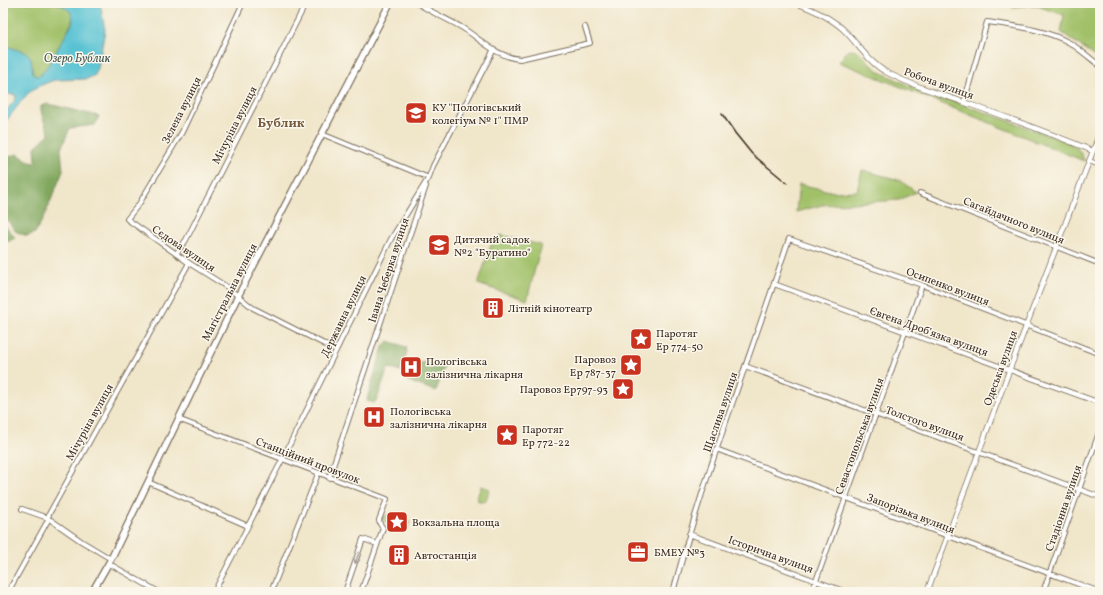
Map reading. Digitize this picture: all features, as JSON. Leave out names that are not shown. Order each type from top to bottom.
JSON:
[{"type":"main road","name":"Магістральна вулиця","points":[[92,592],[110,561],[238,296],[390,3]]},
{"type":"street","name":"Зелена вулиця","points":[[127,219],[139,204],[182,132],[243,3]]},
{"type":"street","name":"Мічуріна вулиця","points":[[176,254],[186,240],[306,3]]},
{"type":"street","points":[[417,3],[461,27],[493,51],[504,56],[520,59],[590,43],[585,27]]},
{"type":"street","name":"Робоча вулиця","points":[[796,3],[819,13],[835,23],[870,59],[887,72],[913,84],[1093,151]]},
{"type":"street","points":[[964,102],[987,22],[1031,29],[1061,39],[1075,46],[1100,66]]},
{"type":"street","name":"Державна вулиця","points":[[214,592],[282,460],[394,234],[429,177],[433,166],[493,51]]},
{"type":"street","points":[[1093,151],[1100,132]]},
{"type":"street","points":[[322,134],[429,177]]},
{"type":"street","name":"Одеська вулиця","points":[[928,592],[1008,370],[1093,151]]},
{"type":"street","points":[[1089,161],[1100,165]]},
{"type":"street","name":"Івана Чеберка вулиця","points":[[329,478],[429,177]]},
{"type":"street","name":"Сагайдачного вулиця","points":[[920,193],[1100,264]]},
{"type":"street","name":"Сєдова вулиця","points":[[127,219],[226,287],[253,308],[336,350]]},
{"type":"street","name":"Щаслива вулиця","points":[[673,592],[689,534],[716,449],[789,239]]},
{"type":"street","name":"Осипенко вулиця","points":[[789,239],[922,285],[1100,354]]},
{"type":"street","name":"Мічуріна вулиця","points":[[8,592],[87,444],[189,263]]},
{"type":"street","name":"Євгена Дроб’язка вулиця","points":[[774,284],[1100,403]]},
{"type":"street","name":"Севастопольська вулиця","points":[[812,592],[922,285]]},
{"type":"street","name":"Толстого вулиця","points":[[745,366],[1100,497]]},
{"type":"street","name":"Станційний провулок","points":[[178,419],[318,474],[387,499],[379,520],[383,528],[378,544]]},
{"type":"street","name":"Стадіонна вулиця","points":[[1043,592],[1100,430]]},
{"type":"street","name":"Запорізька вулиця","points":[[716,449],[1100,592]]},
{"type":"street","points":[[271,592],[318,474]]},
{"type":"street","points":[[148,482],[248,526]]},
{"type":"street","points":[[22,509],[48,518],[110,561],[159,592]]},
{"type":"street","name":"Історична вулиця","points":[[689,534],[846,592]]},
{"type":"street","points":[[345,592],[364,539],[378,544],[361,592]]},
{"type":"green space","points":[[3,3],[57,3],[66,7],[73,15],[65,37],[40,76],[33,74],[24,51],[14,50],[3,45]]},
{"type":"green space","points":[[1005,3],[1100,3],[1100,60],[1061,32],[1064,15],[1034,5],[1013,7]]},
{"type":"green space","points":[[848,50],[858,51],[878,71],[908,85],[1068,142],[1078,150],[1084,161],[839,62]]},
{"type":"green space","points":[[48,104],[99,116],[95,125],[70,128],[61,149],[63,171],[44,217],[35,233],[27,236],[15,231],[3,214],[3,162],[7,157],[17,154],[33,163],[36,161],[35,147],[49,134],[41,109],[41,106]]},
{"type":"green space","points":[[862,170],[899,180],[916,192],[899,200],[822,205],[796,212],[799,184],[834,192],[857,191]]},
{"type":"green space","points":[[3,222],[15,238],[3,244]]},
{"type":"green space","points":[[500,235],[541,245],[527,300],[478,284],[491,245],[498,242]]},
{"type":"green space","points":[[389,341],[406,347],[407,352],[400,371],[389,368],[387,371],[377,400],[374,403],[367,401],[383,347]]},
{"type":"green space","points":[[429,361],[444,367],[436,391],[407,381],[412,365]]},
{"type":"green space","points":[[481,486],[490,489],[485,502],[476,500]]},
{"type":"green space","points":[[389,515],[410,522],[407,529],[381,520],[382,517]]},
{"type":"water","name":"Озеро Бублик","points":[[57,3],[100,3],[105,30],[98,68],[95,75],[87,79],[54,80],[39,86],[30,91],[3,125],[3,115],[15,100],[16,95],[3,93],[3,45],[27,53],[31,58],[33,74],[36,76],[41,75],[73,20],[69,10]]},
{"type":"railway","points":[[722,114],[752,154],[787,183]]},
{"type":"place","name":"КУ \"Пологівський колегіум № 1\" ПМР","points":[[416,113]]},
{"type":"place","name":"Дитячий садок №2 \"Буратино\"","points":[[439,245]]},
{"type":"place","name":"Літній кінотеатр","points":[[493,308]]},
{"type":"place","name":"Паротяг Ер 774-50","points":[[641,339]]},
{"type":"place","name":"Паровоз Ер 787-37","points":[[631,365]]},
{"type":"place","name":"Пологівська залізнична лікарня","points":[[411,367]]},
{"type":"place","name":"Паровоз Ер797-93","points":[[623,389]]},
{"type":"place","name":"Пологiвська залiзнична лiкарня","points":[[374,417]]},
{"type":"place","name":"Паротяг Ер 772-22","points":[[507,435]]},
{"type":"place","name":"Вокзальна площа","points":[[397,522]]},
{"type":"place","name":"БМЕУ №3","points":[[638,552]]},
{"type":"place","name":"Автостанція","points":[[399,555]]},
{"type":"district","name":"Бублик","points":[[281,122]]}]
